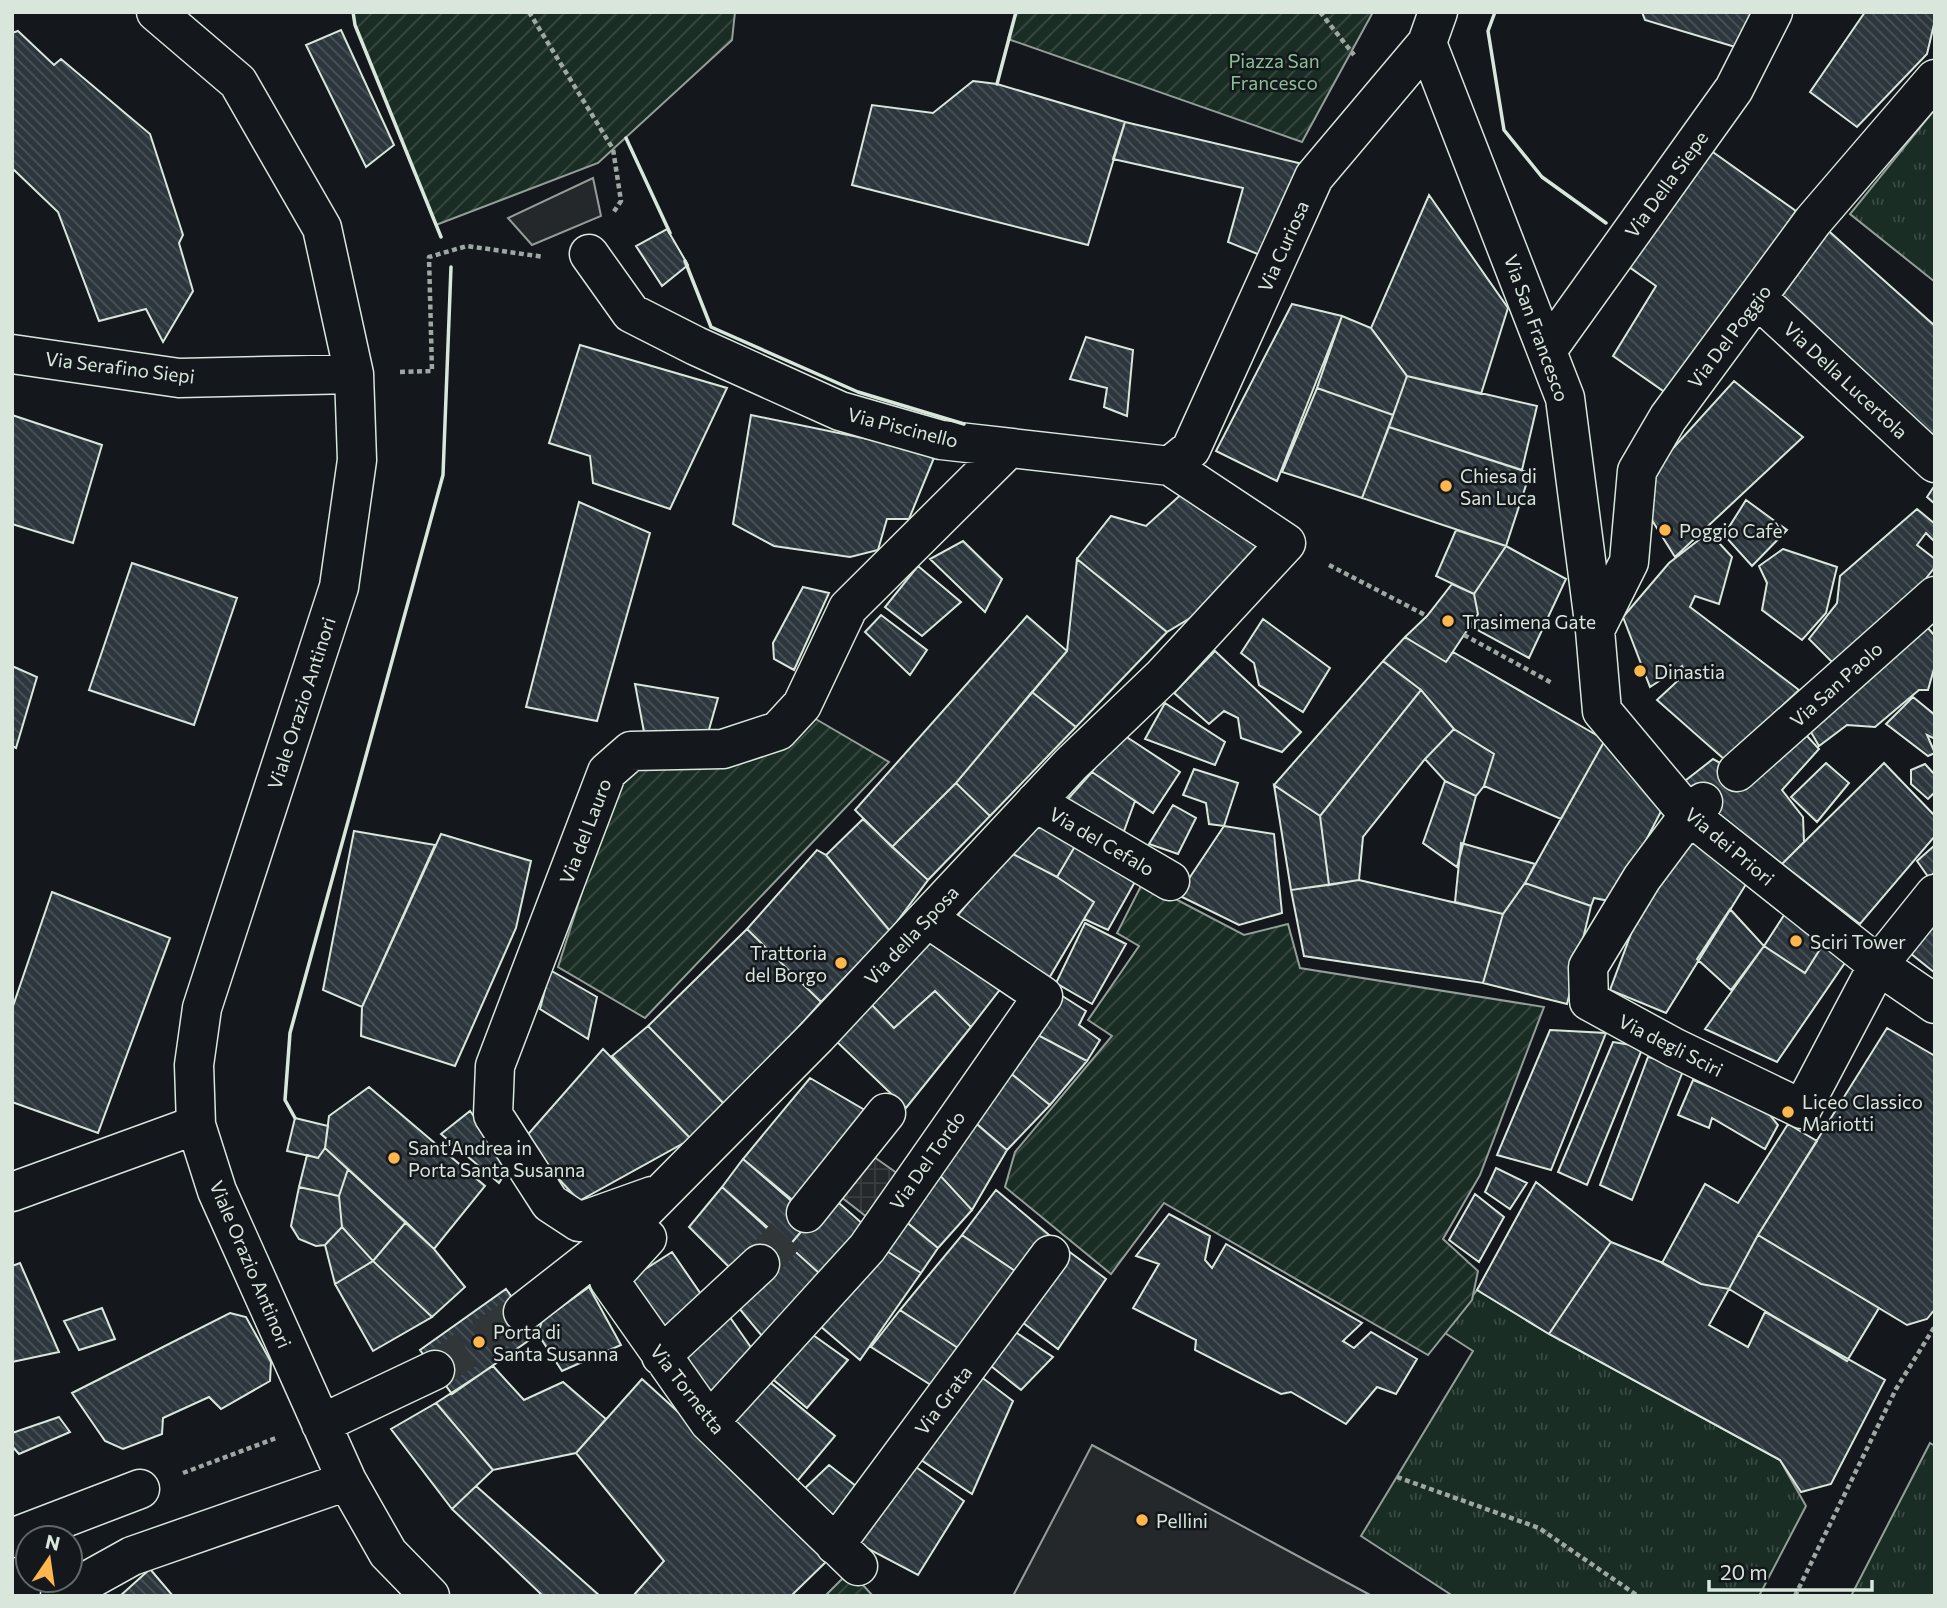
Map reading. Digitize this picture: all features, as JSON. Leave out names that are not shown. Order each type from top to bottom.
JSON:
[{"type":"street","name":"Viale Orazio Antinori","points":[[156,12],[238,82],[321,228],[354,374],[357,460],[339,587],[202,1008],[194,1065],[197,1125],[217,1191],[347,1481],[388,1553],[430,1596]]},
{"type":"street","name":"Via Della Siepe","points":[[1548,349],[1734,89],[1773,12]]},
{"type":"street","name":"Via San Francesco","points":[[1432,28],[1565,398],[1595,630],[1602,711]]},
{"type":"street","name":"Via Curiosa","points":[[1170,466],[1191,449],[1314,177],[1432,28]]},
{"type":"street","name":"Via Del Poggio","points":[[1595,630],[1629,562],[1637,471],[1668,418],[1813,221],[1935,79]]},
{"type":"street","name":"Via Piscinello","points":[[589,254],[631,313],[696,346],[840,411],[941,440],[1170,466],[1286,543]]},
{"type":"street","name":"Via Della Lucertola","points":[[1757,298],[1935,463]]},
{"type":"street","name":"Via Serafino Siepi","points":[[12,354],[179,378],[354,374]]},
{"type":"street","name":"Via del Lauro","points":[[663,1192],[579,1222],[550,1203],[493,1115],[495,1066],[607,772],[631,751],[723,749],[778,731],[802,705],[848,608],[1009,448]]},
{"type":"street","name":"Via della Sposa","points":[[523,1312],[615,1240],[663,1192],[817,1036],[1035,802],[1163,676],[1286,543]]},
{"type":"street","name":"Via San Paolo","points":[[1737,772],[1935,596]]},
{"type":"street","name":"Via dei Priori","points":[[1602,711],[1696,809],[1878,965],[1935,1004]]},
{"type":"street","name":"Via del Cefalo","points":[[1035,802],[1170,881]]},
{"type":"street","name":"Via degli Sciri","points":[[1696,809],[1642,878],[1588,967],[1589,1001],[1664,1043],[1802,1109],[1878,965]]},
{"type":"street","points":[[1878,965],[1935,894]]},
{"type":"street","name":"Via Del Tordo","points":[[709,1422],[867,1248],[1043,996],[927,918]]},
{"type":"street","points":[[806,1213],[886,1113]]},
{"type":"street","points":[[12,1192],[197,1125]]},
{"type":"street","name":"Via Tornetta","points":[[663,1192],[668,1215],[609,1280],[709,1422],[847,1555]]},
{"type":"street","name":"Via Grata","points":[[847,1555],[1050,1255]]},
{"type":"street","points":[[661,1356],[760,1265]]},
{"type":"street","points":[[321,1424],[435,1370]]},
{"type":"street","points":[[60,1596],[132,1556],[347,1481]]},
{"type":"street","points":[[12,1538],[139,1489]]},
{"type":"path","points":[[529,12],[613,149],[621,201]]},
{"type":"path","points":[[432,371],[429,257],[467,246],[536,258],[589,254]]},
{"type":"path","points":[[1286,543],[1427,616]]},
{"type":"path","points":[[1464,635],[1602,711]]},
{"type":"path","points":[[1795,1596],[1896,1389],[1935,1326]]},
{"type":"path","points":[[139,1489],[276,1438]]},
{"type":"path","points":[[1397,1477],[1539,1528],[1638,1596]]},
{"type":"green space","points":[[353,12],[735,12],[732,40],[598,163],[436,225],[355,25]]},
{"type":"green space","name":"Piazza San Francesco","points":[[1016,12],[1373,12],[1302,142],[1008,39]]},
{"type":"green space","points":[[1935,109],[1935,282],[1850,214]]},
{"type":"green space","points":[[814,718],[889,762],[645,1018],[558,967],[618,780],[642,767]]},
{"type":"green space","points":[[1143,882],[1244,935],[1288,924],[1300,968],[1544,1007],[1480,1175],[1443,1239],[1478,1271],[1472,1300],[1428,1355],[1164,1203],[1111,1274],[1005,1187],[1015,1152],[1112,1036],[1088,1020],[1139,946],[1117,933]]},
{"type":"green space","points":[[1477,1290],[1549,1334],[1780,1460],[1806,1506],[1759,1596],[1453,1596],[1361,1536],[1473,1351],[1445,1333]]},
{"type":"green space","points":[[1930,1443],[1935,1446],[1935,1596],[1851,1596]]},
{"type":"green space","points":[[850,1571],[873,1596],[825,1596]]},
{"type":"shaded area","points":[[593,178],[601,216],[532,245],[508,218]]},
{"type":"shaded area","points":[[857,1145],[911,1183],[881,1228],[827,1186]]},
{"type":"shaded area","name":"Pellini","points":[[1092,1445],[1372,1596],[1013,1596]]},
{"type":"building","points":[[1642,12],[1756,12],[1742,49],[1645,20]]},
{"type":"building","points":[[1865,12],[1935,12],[1935,20],[1927,54],[1857,127],[1810,92]]},
{"type":"building","points":[[341,30],[394,145],[366,167],[306,45]]},
{"type":"building","points":[[18,31],[54,65],[61,59],[150,134],[183,235],[179,243],[193,291],[163,342],[146,309],[99,321],[58,212],[12,168],[12,33]]},
{"type":"building","points":[[973,81],[997,84],[1125,122],[1088,245],[852,185],[872,105],[933,113]]},
{"type":"building","points":[[1125,122],[1307,165],[1265,257],[1228,242],[1243,188],[1113,159]]},
{"type":"building","points":[[1710,150],[1796,211],[1669,395],[1613,356],[1656,286],[1622,262]]},
{"type":"building","points":[[1429,195],[1508,308],[1481,394],[1407,376],[1371,328]]},
{"type":"building","points":[[1822,225],[1935,326],[1935,454],[1765,297]]},
{"type":"building","points":[[667,229],[688,265],[662,286],[636,246]]},
{"type":"building","points":[[1292,304],[1342,316],[1277,481],[1216,451]]},
{"type":"building","points":[[1342,316],[1371,328],[1407,376],[1393,415],[1317,388]]},
{"type":"building","points":[[1086,337],[1133,350],[1127,416],[1104,407],[1107,388],[1070,379]]},
{"type":"building","points":[[580,345],[727,388],[670,509],[593,483],[590,456],[549,443]]},
{"type":"building","points":[[1407,376],[1537,406],[1522,470],[1389,427]]},
{"type":"building","points":[[1734,381],[1803,437],[1675,557],[1650,517],[1656,467]]},
{"type":"building","points":[[1317,388],[1393,415],[1362,498],[1282,472]]},
{"type":"building","points":[[12,415],[102,445],[73,543],[12,524]]},
{"type":"building","points":[[751,415],[936,453],[909,519],[887,519],[878,550],[850,557],[774,546],[733,524]]},
{"type":"building","name":"Chiesa di San Luca","points":[[1389,427],[1530,473],[1506,546],[1362,498]]},
{"type":"building","points":[[1935,485],[1935,504],[1927,497]]},
{"type":"building","points":[[1185,491],[1261,540],[1220,600],[1167,632],[1077,559],[1111,516],[1146,526]]},
{"type":"building","points":[[1746,500],[1787,530],[1752,566],[1724,535]]},
{"type":"building","points":[[579,502],[650,533],[597,721],[526,707]]},
{"type":"building","points":[[1917,509],[1935,524],[1935,542],[1926,533],[1917,545],[1935,559],[1935,567],[1912,596],[1832,662],[1809,639],[1837,603],[1840,576]]},
{"type":"building","points":[[1456,530],[1506,546],[1474,594],[1436,576]]},
{"type":"building","points":[[1709,532],[1732,557],[1719,604],[1695,596],[1690,607],[1799,690],[1725,760],[1657,700],[1685,674],[1682,666],[1650,687],[1623,617],[1669,563]]},
{"type":"building","points":[[963,541],[1002,579],[985,612],[930,559]]},
{"type":"building","points":[[1506,546],[1566,579],[1529,658],[1470,626],[1478,614],[1474,594]]},
{"type":"building","points":[[1783,549],[1837,567],[1826,613],[1802,640],[1762,610],[1767,583],[1759,566]]},
{"type":"building","points":[[1077,559],[1167,632],[1076,727],[1032,692],[1067,651]]},
{"type":"building","points":[[132,563],[237,598],[194,725],[89,690]]},
{"type":"building","points":[[918,566],[961,602],[922,636],[885,607]]},
{"type":"building","name":"Trasimena Gate","points":[[1452,584],[1474,594],[1478,614],[1446,662],[1405,637],[1427,616]]},
{"type":"building","points":[[803,587],[829,593],[794,670],[774,659],[773,643]]},
{"type":"building","points":[[881,615],[927,650],[910,675],[865,632]]},
{"type":"building","points":[[1027,616],[1067,651],[956,783],[892,847],[855,810]]},
{"type":"building","points":[[1919,618],[1935,636],[1935,665],[1928,690],[1919,690],[1875,727],[1847,725],[1819,746],[1804,720]]},
{"type":"building","points":[[1263,619],[1330,668],[1303,712],[1259,685],[1254,663],[1241,653]]},
{"type":"building","points":[[1405,637],[1446,662],[1453,652],[1605,740],[1561,819],[1484,786],[1494,754],[1454,729],[1421,690],[1383,661]]},
{"type":"building","points":[[1215,651],[1301,732],[1282,752],[1241,738],[1238,718],[1224,711],[1209,724],[1174,693]]},
{"type":"building","points":[[1383,661],[1421,690],[1320,816],[1274,785]]},
{"type":"building","points":[[12,666],[37,677],[16,748],[12,746]]},
{"type":"building","points":[[635,684],[718,698],[708,733],[644,732]]},
{"type":"building","points":[[1421,690],[1454,729],[1425,759],[1363,837],[1359,880],[1329,885],[1320,816]]},
{"type":"building","points":[[1032,692],[1076,727],[990,816],[956,783]]},
{"type":"building","points":[[1913,697],[1935,715],[1935,739],[1927,735],[1935,753],[1928,756],[1886,724]]},
{"type":"building","points":[[1165,703],[1225,742],[1215,765],[1145,739]]},
{"type":"building","points":[[1796,724],[1819,749],[1782,790],[1803,817],[1804,842],[1782,864],[1681,784],[1713,759],[1737,772]]},
{"type":"building","points":[[1454,729],[1494,754],[1484,786],[1476,796],[1445,781],[1425,759]]},
{"type":"building","points":[[1119,732],[1180,772],[1153,813],[1092,772]]},
{"type":"building","points":[[1605,740],[1668,798],[1614,902],[1594,898],[1591,906],[1525,883]]},
{"type":"building","points":[[1826,763],[1849,783],[1817,822],[1791,797]]},
{"type":"building","points":[[1884,763],[1935,816],[1935,836],[1860,924],[1782,864]]},
{"type":"building","points":[[1925,764],[1935,775],[1935,792],[1928,799],[1911,784],[1911,770]]},
{"type":"building","points":[[1194,769],[1238,783],[1224,826],[1209,824],[1206,803],[1183,795]]},
{"type":"building","points":[[1092,772],[1135,801],[1120,842],[1060,808]]},
{"type":"building","points":[[1445,781],[1476,796],[1457,867],[1423,843]]},
{"type":"building","points":[[956,783],[990,816],[928,880],[892,847]]},
{"type":"building","points":[[1274,785],[1320,816],[1329,885],[1291,890]]},
{"type":"building","points":[[1173,805],[1196,818],[1178,854],[1149,844]]},
{"type":"building","points":[[1039,814],[1081,836],[1057,877],[1009,852]]},
{"type":"building","points":[[863,819],[928,880],[890,931],[826,855]]},
{"type":"building","points":[[1689,824],[1753,873],[1666,1013],[1610,990],[1650,883]]},
{"type":"building","points":[[1224,826],[1274,834],[1282,913],[1239,925],[1178,895]]},
{"type":"building","points":[[354,831],[435,845],[362,1007],[323,990]]},
{"type":"building","points":[[441,834],[531,861],[516,928],[455,1066],[361,1036],[362,1007]]},
{"type":"building","points":[[1081,836],[1141,871],[1108,930],[1084,919],[1094,902],[1057,877]]},
{"type":"building","points":[[1461,843],[1535,864],[1503,914],[1455,902]]},
{"type":"building","points":[[1935,845],[1935,872],[1929,878],[1917,861]]},
{"type":"building","points":[[817,850],[826,855],[890,931],[821,1002],[747,929]]},
{"type":"building","points":[[1009,852],[1057,877],[1094,902],[1045,985],[949,926]]},
{"type":"building","points":[[1359,880],[1503,914],[1483,983],[1304,956],[1291,890]]},
{"type":"building","points":[[1525,883],[1591,906],[1567,1004],[1483,983],[1503,914]]},
{"type":"building","points":[[52,892],[170,938],[98,1133],[12,1102],[12,1009]]},
{"type":"building","points":[[1730,909],[1764,946],[1731,990],[1697,959]]},
{"type":"building","name":"Sciri Tower","points":[[1788,909],[1829,935],[1805,973],[1764,946]]},
{"type":"building","points":[[1935,913],[1935,973],[1905,949]]},
{"type":"building","points":[[1085,923],[1126,944],[1092,1004],[1056,983]]},
{"type":"building","points":[[747,929],[821,1002],[727,1107],[648,1026]]},
{"type":"building","points":[[935,932],[1005,983],[971,1027],[935,991],[894,1028],[870,1003]]},
{"type":"building","points":[[1829,935],[1853,951],[1777,1062],[1705,1029],[1764,946],[1805,973]]},
{"type":"building","points":[[550,970],[597,997],[588,1039],[540,1009]]},
{"type":"building","points":[[935,991],[971,1027],[906,1108],[835,1040],[870,1003],[894,1028]]},
{"type":"building","points":[[1056,992],[1086,1011],[1079,1025],[1100,1040],[1087,1061],[1034,1033]]},
{"type":"building","points":[[648,1026],[727,1107],[691,1139],[612,1056]]},
{"type":"building","points":[[1887,1028],[1935,1056],[1935,1309],[1927,1319],[1907,1325],[1758,1235]]},
{"type":"building","points":[[1550,1030],[1606,1033],[1551,1170],[1497,1155]]},
{"type":"building","points":[[1034,1033],[1087,1061],[1050,1105],[1008,1071]]},
{"type":"building","points":[[1613,1042],[1643,1047],[1587,1185],[1558,1172]]},
{"type":"building","points":[[603,1049],[691,1139],[579,1201],[523,1140]]},
{"type":"building","points":[[1648,1057],[1685,1066],[1632,1200],[1600,1185]]},
{"type":"building","points":[[1008,1071],[1050,1105],[1007,1150],[971,1119]]},
{"type":"building","points":[[810,1078],[875,1116],[801,1207],[743,1159]]},
{"type":"building","points":[[1693,1080],[1765,1109],[1778,1125],[1765,1149],[1712,1118],[1709,1128],[1678,1115]]},
{"type":"building","name":"Sant'Andrea in Porta Santa Susanna","points":[[369,1087],[485,1186],[434,1249],[325,1148],[329,1116]]},
{"type":"building","points":[[470,1111],[510,1165],[499,1183],[441,1134]]},
{"type":"building","points":[[295,1118],[328,1126],[325,1148],[318,1158],[287,1151]]},
{"type":"building","points":[[971,1119],[1007,1150],[972,1210],[935,1170]]},
{"type":"building","points":[[1788,1124],[1817,1141],[1758,1235],[1729,1289],[1701,1284],[1662,1263],[1705,1184],[1738,1203]]},
{"type":"building","points":[[325,1148],[348,1169],[339,1196],[299,1187],[307,1155],[318,1158]]},
{"type":"building","points":[[743,1159],[812,1219],[789,1246],[722,1187]]},
{"type":"building","points":[[1496,1168],[1527,1183],[1510,1209],[1485,1192]]},
{"type":"building","points":[[348,1169],[406,1222],[373,1261],[342,1227],[339,1196]]},
{"type":"building","points":[[935,1170],[972,1210],[938,1248],[899,1216]]},
{"type":"building","points":[[1536,1182],[1611,1242],[1549,1334],[1477,1290]]},
{"type":"building","points":[[299,1187],[339,1196],[342,1227],[325,1245],[316,1246],[299,1239],[291,1226]]},
{"type":"building","points":[[722,1187],[770,1231],[738,1276],[689,1227]]},
{"type":"building","points":[[996,1190],[1049,1235],[1018,1273],[962,1235]]},
{"type":"building","points":[[1475,1194],[1504,1217],[1479,1262],[1449,1240]]},
{"type":"building","points":[[831,1196],[872,1232],[829,1282],[789,1246]]},
{"type":"building","points":[[1169,1214],[1210,1236],[1205,1260],[1212,1268],[1226,1244],[1362,1323],[1343,1341],[1354,1348],[1371,1332],[1417,1359],[1396,1394],[1377,1387],[1346,1424],[1291,1392],[1281,1394],[1195,1350],[1196,1340],[1133,1308],[1159,1264],[1136,1256]]},
{"type":"building","points":[[899,1216],[938,1248],[921,1273],[879,1246]]},
{"type":"building","points":[[406,1222],[434,1249],[465,1287],[432,1317],[373,1261]]},
{"type":"building","points":[[342,1227],[373,1261],[335,1284],[325,1245]]},
{"type":"building","points":[[770,1231],[789,1246],[768,1272],[752,1256]]},
{"type":"building","points":[[962,1235],[1018,1273],[964,1352],[900,1310]]},
{"type":"building","points":[[1758,1235],[1879,1308],[1847,1361],[1729,1289]]},
{"type":"building","points":[[1611,1242],[1663,1263],[1701,1284],[1729,1289],[1709,1325],[1748,1347],[1765,1312],[1885,1380],[1831,1484],[1801,1492],[1780,1460],[1549,1334]]},
{"type":"building","points":[[789,1246],[829,1282],[772,1348],[738,1307]]},
{"type":"building","points":[[879,1246],[921,1273],[860,1360],[813,1320]]},
{"type":"building","points":[[1067,1250],[1106,1279],[1058,1349],[1022,1322]]},
{"type":"building","points":[[672,1252],[705,1300],[658,1331],[625,1282]]},
{"type":"building","points":[[373,1261],[432,1317],[373,1351],[335,1284]]},
{"type":"building","points":[[20,1263],[59,1352],[12,1362],[12,1266]]},
{"type":"building","points":[[589,1287],[621,1345],[562,1371],[538,1334],[542,1321]]},
{"type":"building","name":"Porta di Santa Susanna","points":[[506,1289],[538,1334],[452,1394],[420,1350]]},
{"type":"building","points":[[102,1308],[115,1339],[79,1350],[64,1321]]},
{"type":"building","points":[[900,1310],[964,1352],[934,1387],[871,1347]]},
{"type":"building","points":[[230,1313],[246,1317],[271,1362],[270,1381],[221,1409],[209,1397],[163,1418],[162,1434],[123,1449],[105,1441],[72,1393]]},
{"type":"building","points":[[727,1313],[757,1356],[713,1410],[676,1362]]},
{"type":"building","points":[[806,1330],[848,1360],[807,1408],[769,1376]]},
{"type":"building","points":[[1014,1331],[1053,1357],[1021,1390],[986,1362]]},
{"type":"building","points":[[493,1366],[524,1400],[563,1382],[606,1419],[576,1453],[493,1470],[436,1403]]},
{"type":"building","points":[[976,1373],[1013,1401],[972,1494],[918,1458]]},
{"type":"building","points":[[760,1374],[835,1436],[793,1486],[717,1416]]},
{"type":"building","points":[[642,1379],[834,1554],[791,1596],[633,1596],[664,1561],[576,1453]]},
{"type":"building","points":[[436,1403],[493,1470],[452,1509],[391,1429]]},
{"type":"building","points":[[59,1417],[70,1432],[19,1454],[12,1446],[12,1433]]},
{"type":"building","points":[[829,1465],[861,1490],[842,1524],[801,1492]]},
{"type":"building","points":[[913,1465],[964,1501],[918,1575],[859,1544]]},
{"type":"building","points":[[476,1486],[600,1596],[543,1596],[452,1509]]},
{"type":"building","points":[[150,1569],[173,1596],[120,1596]]},
{"type":"tunnel","points":[[760,1264],[806,1213]]},
{"type":"tunnel","points":[[435,1370],[523,1312]]},
{"type":"wall","points":[[353,12],[355,25],[441,237]]},
{"type":"wall","points":[[997,84],[1016,12]]},
{"type":"wall","points":[[1495,12],[1488,31],[1504,130],[1542,177],[1606,223]]},
{"type":"wall","points":[[626,138],[670,233]]},
{"type":"wall","points":[[685,261],[711,327],[858,392],[964,424]]},
{"type":"wall","points":[[295,1118],[285,1100],[290,1033],[443,475],[451,267]]},
{"type":"place","name":"Chiesa di San Luca","points":[[1446,486]]},
{"type":"place","name":"Poggio Cafè","points":[[1665,530]]},
{"type":"place","name":"Trasimena Gate","points":[[1448,621]]},
{"type":"place","name":"Dinastia","points":[[1640,671]]},
{"type":"place","name":"Sciri Tower","points":[[1796,941]]},
{"type":"place","name":"Trattoria del Borgo","points":[[841,963]]},
{"type":"place","name":"Liceo Classico Mariotti","points":[[1788,1112]]},
{"type":"place","name":"Sant'Andrea in Porta Santa Susanna","points":[[394,1158]]},
{"type":"place","name":"Porta di Santa Susanna","points":[[479,1342]]},
{"type":"place","name":"Pellini","points":[[1142,1520]]}]
